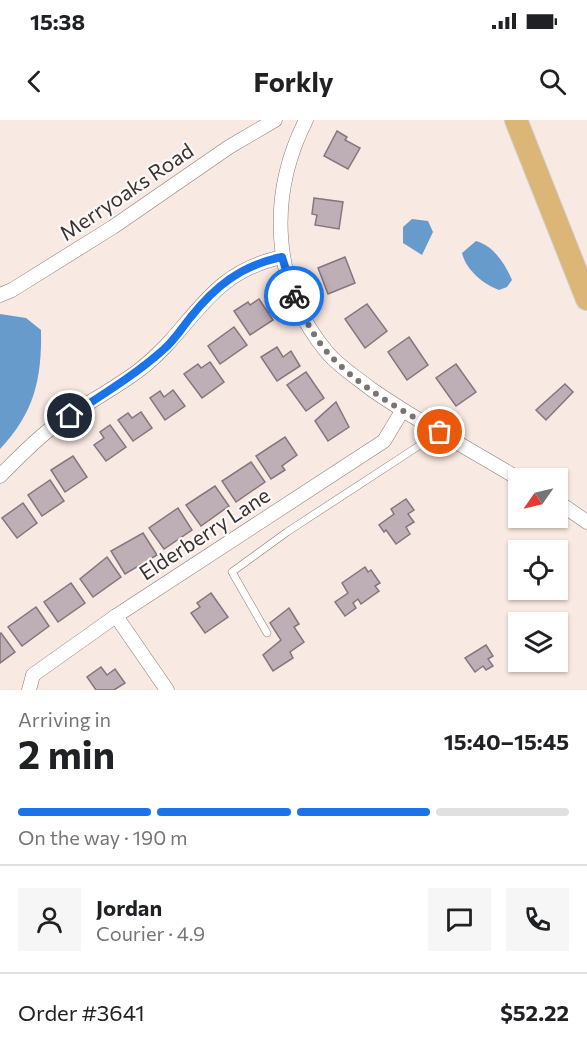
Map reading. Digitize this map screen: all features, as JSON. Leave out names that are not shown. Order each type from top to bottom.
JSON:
[{"type":"highway","points":[[516,120],[587,299]]},
{"type":"street","name":"Merryoaks Road","points":[[0,295],[12,290],[103,234],[229,147],[275,120]]},
{"type":"street","points":[[306,120],[291,149],[281,190],[282,257],[294,295],[306,321],[326,351],[348,372],[402,411],[508,472]]},
{"type":"street","points":[[0,476],[53,427],[138,371],[166,348],[207,297],[228,278],[259,262],[282,257]]},
{"type":"street","name":"Elderberry Lane","points":[[29,690],[33,675],[116,616],[384,441],[402,411]]},
{"type":"street","points":[[568,509],[587,522]]},
{"type":"street","points":[[116,616],[167,690]]},
{"type":"lane","points":[[267,633],[232,572],[287,532],[440,432]]},
{"type":"water","points":[[412,219],[428,221],[433,232],[422,255],[403,243],[403,227]]},
{"type":"water","points":[[476,241],[493,251],[502,262],[512,280],[507,287],[499,290],[493,287],[476,276],[467,265],[462,253]]},
{"type":"water","points":[[0,314],[26,318],[41,330],[41,348],[34,394],[21,422],[0,449]]},
{"type":"building","points":[[337,131],[347,137],[345,140],[360,148],[348,169],[324,156]]},
{"type":"building","points":[[314,198],[343,202],[339,229],[315,225],[317,215],[312,214]]},
{"type":"building","points":[[345,257],[355,283],[328,294],[318,268]]},
{"type":"building","points":[[259,299],[273,320],[250,335],[234,311],[248,302],[250,305]]},
{"type":"building","points":[[367,304],[387,331],[365,348],[345,319]]},
{"type":"building","points":[[234,327],[247,345],[220,364],[208,346]]},
{"type":"building","points":[[409,337],[428,365],[407,380],[388,352]]},
{"type":"building","points":[[277,347],[283,357],[291,351],[300,366],[277,381],[261,357]]},
{"type":"building","points":[[210,362],[224,382],[202,398],[184,374],[198,364],[201,368]]},
{"type":"building","points":[[456,364],[476,392],[456,406],[436,378]]},
{"type":"building","points":[[306,372],[324,398],[306,411],[287,385]]},
{"type":"building","points":[[565,384],[573,392],[546,420],[536,410]]},
{"type":"building","points":[[173,390],[185,406],[165,420],[150,398],[160,391],[164,397]]},
{"type":"building","points":[[336,402],[349,427],[328,441],[315,421]]},
{"type":"building","points":[[141,412],[152,428],[133,441],[118,420],[128,413],[132,418]]},
{"type":"building","points":[[110,425],[126,447],[106,461],[94,445],[104,438],[100,432]]},
{"type":"building","points":[[285,437],[297,455],[282,466],[285,470],[271,479],[256,456]]},
{"type":"building","points":[[73,456],[87,477],[65,492],[51,470]]},
{"type":"building","points":[[251,462],[265,482],[236,502],[222,481]]},
{"type":"building","points":[[50,480],[64,501],[42,516],[28,495]]},
{"type":"building","points":[[215,486],[229,506],[201,526],[186,505]]},
{"type":"building","points":[[406,499],[414,510],[408,514],[414,522],[406,527],[410,534],[396,544],[386,530],[384,532],[379,525],[394,514],[391,509]]},
{"type":"building","points":[[23,503],[37,523],[17,538],[2,518]]},
{"type":"building","points":[[178,508],[192,530],[164,549],[149,528]]},
{"type":"building","points":[[143,533],[157,555],[125,574],[111,551]]},
{"type":"building","points":[[107,557],[121,577],[93,597],[80,579]]},
{"type":"building","points":[[365,567],[368,572],[371,570],[380,583],[375,586],[379,591],[361,604],[358,599],[353,603],[356,608],[345,616],[335,602],[348,593],[342,583]]},
{"type":"building","points":[[71,583],[85,603],[58,622],[44,602]]},
{"type":"building","points":[[211,593],[228,617],[205,633],[191,613],[200,607],[197,603]]},
{"type":"building","points":[[36,607],[49,626],[22,646],[8,627]]},
{"type":"building","points":[[289,608],[299,624],[294,627],[304,642],[290,652],[293,658],[273,671],[263,655],[281,640],[270,623]]},
{"type":"building","points":[[0,634],[15,652],[0,663]]},
{"type":"building","points":[[486,645],[493,656],[488,659],[493,666],[486,670],[483,666],[475,672],[465,658]]},
{"type":"building","points":[[101,667],[107,675],[115,669],[125,683],[114,690],[96,690],[87,677]]},
{"type":"way so far","points":[[294,296],[306,321],[326,351],[337,362],[402,411],[440,432]]},
{"type":"route","points":[[70,416],[138,371],[166,348],[207,297],[228,278],[259,262],[282,257],[294,296]]}]
